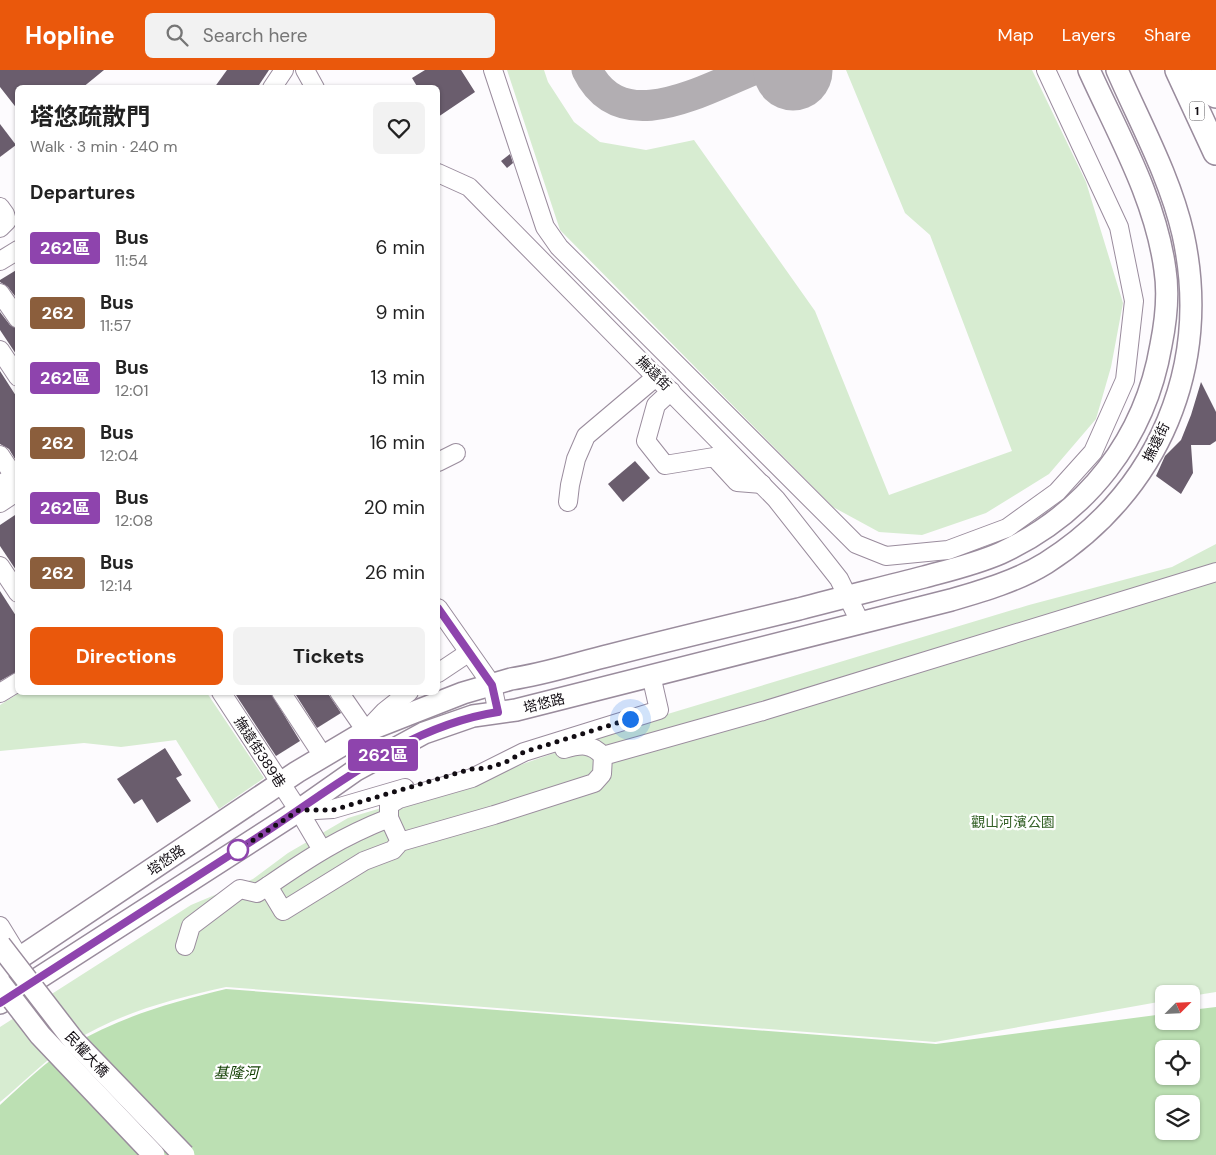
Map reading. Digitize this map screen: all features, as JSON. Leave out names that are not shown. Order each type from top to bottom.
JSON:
[{"type":"highway","name":"1","points":[[1178,70],[1216,152]]},
{"type":"highway","name":"1","points":[[1204,70],[1216,95]]},
{"type":"main road","name":"撫遠街","points":[[848,597],[968,565],[999,554],[1031,537],[1062,516],[1086,495],[1108,470],[1140,420],[1154,380],[1162,344],[1166,315],[1166,271],[1153,216],[1141,184],[1089,70]]},
{"type":"main road","name":"撫遠街","points":[[861,624],[994,587],[1044,564],[1087,532],[1113,507],[1134,484],[1159,443],[1178,395],[1186,361],[1190,326],[1191,290],[1187,256],[1168,186],[1117,70]]},
{"type":"main road","name":"塔悠路","points":[[0,971],[323,756],[366,731],[492,685],[848,597]]},
{"type":"main road","name":"塔悠路","points":[[0,1003],[299,810],[356,770],[424,733],[473,716],[498,712],[861,624]]},
{"type":"main road","name":"民權大橋","points":[[0,945],[74,1041],[184,1155]]},
{"type":"main road","name":"民權大橋","points":[[0,983],[40,1035],[154,1155]]},
{"type":"street","points":[[274,85],[284,70]]},
{"type":"street","points":[[305,70],[313,85]]},
{"type":"street","points":[[493,70],[545,227],[559,247],[856,544],[886,556],[948,550],[1007,528],[1057,492],[1093,452],[1125,380],[1134,302],[1118,227],[1046,70]]},
{"type":"street","name":"撫遠街","points":[[440,174],[469,187],[746,466],[839,579],[861,624]]},
{"type":"street","points":[[0,207],[7,221],[0,228]]},
{"type":"street","points":[[0,261],[15,253]]},
{"type":"street","points":[[7,294],[15,312]]},
{"type":"street","points":[[0,350],[15,372]]},
{"type":"street","points":[[568,502],[576,459],[586,436],[656,376]]},
{"type":"street","points":[[671,391],[656,405],[646,441],[665,465],[714,457],[737,482],[762,484]]},
{"type":"street","points":[[440,461],[456,453]]},
{"type":"street","points":[[0,455],[12,481],[0,503]]},
{"type":"street","points":[[0,566],[15,588]]},
{"type":"street","points":[[603,756],[763,711],[1216,572]]},
{"type":"street","points":[[440,611],[492,685],[498,712]]},
{"type":"street","points":[[440,673],[468,653]]},
{"type":"street","points":[[400,842],[389,818],[389,805],[399,799],[472,778],[488,768],[506,762],[524,752],[658,710],[651,675]]},
{"type":"street","points":[[0,693],[15,684]]},
{"type":"street","name":"撫遠街389巷","points":[[223,695],[299,810],[322,850]]},
{"type":"street","points":[[283,695],[323,756]]},
{"type":"street","points":[[341,695],[366,731],[404,695]]},
{"type":"street","points":[[268,886],[283,911],[364,860],[393,850],[400,842],[494,815],[594,783],[602,774],[603,756],[595,748],[582,744],[524,761],[506,762]]},
{"type":"street","points":[[299,810],[333,810],[471,769],[488,768]]},
{"type":"street","points":[[185,946],[191,926],[240,889],[257,893],[322,850],[351,834],[389,818]]},
{"type":"street","points":[[0,926],[34,981]]},
{"type":"green space","points":[[507,70],[544,70],[548,82],[574,122],[600,142],[646,150],[694,140],[815,311],[889,495],[1012,451],[930,235],[905,213],[846,70],[1032,70],[1086,182],[1123,303],[1111,367],[1096,419],[1049,474],[986,513],[922,535],[879,532],[833,507],[560,230]]},
{"type":"green space","name":"觀山河濱公園","points":[[1216,544],[1216,992],[1200,995],[1200,985],[1155,985],[1155,1003],[935,1042],[226,987],[146,1008],[89,1032],[53,1056],[0,1102],[0,1027],[191,905],[253,879],[288,853],[348,818],[494,774],[661,716],[1029,605],[1172,567]]},
{"type":"green space","points":[[16,695],[208,695],[264,778],[219,809],[176,740],[121,747],[84,743],[0,751],[0,705]]},
{"type":"water","name":"基隆河","points":[[226,989],[936,1044],[1155,1015],[1155,1030],[1200,1030],[1200,1009],[1216,1007],[1216,1155],[0,1155],[0,1105],[34,1074],[52,1059],[89,1036],[127,1019],[166,1005]]},
{"type":"building","points":[[0,70],[104,70],[86,85],[15,85],[15,106],[0,87]]},
{"type":"building","points":[[227,70],[269,70],[259,85],[216,85]]},
{"type":"building","points":[[425,70],[461,70],[475,92],[440,116],[440,85],[416,85],[412,78]]},
{"type":"building","points":[[0,124],[15,146],[0,157]]},
{"type":"building","points":[[510,154],[513,163],[507,168],[501,161]]},
{"type":"building","points":[[15,271],[15,296],[8,287],[0,282],[0,280]]},
{"type":"building","points":[[0,312],[10,325],[15,328],[15,352],[0,330]]},
{"type":"building","points":[[0,371],[15,394],[15,459],[9,449],[0,444]]},
{"type":"building","points":[[1201,382],[1216,412],[1216,441],[1210,445],[1191,445],[1193,473],[1181,494],[1156,476],[1165,456],[1181,440]]},
{"type":"building","points":[[635,461],[650,478],[623,502],[608,484]]},
{"type":"building","points":[[15,515],[15,568],[0,546],[0,525]]},
{"type":"building","points":[[0,591],[15,614],[15,673],[0,681]]},
{"type":"building","points":[[236,695],[272,695],[300,741],[276,756]]},
{"type":"building","points":[[296,695],[329,695],[341,713],[317,728]]},
{"type":"building","points":[[165,748],[182,775],[176,778],[191,801],[157,823],[142,799],[134,804],[117,779]]},
{"type":"taxiway","points":[[587,70],[602,91],[620,102],[641,106],[687,97],[753,70]]},
{"type":"bus line","name":"262區","points":[[0,1003],[289,818],[356,770],[424,733],[473,716],[498,712],[492,685],[440,611]]},
{"type":"route","points":[[238,850],[299,810],[333,810],[471,769],[488,768],[506,762],[524,752],[630,719]]}]
